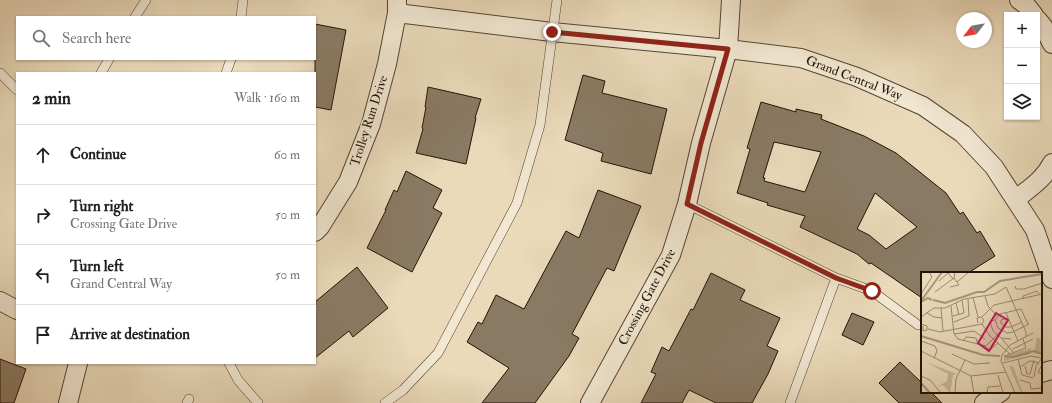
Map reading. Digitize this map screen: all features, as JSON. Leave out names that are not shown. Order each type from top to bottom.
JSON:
[{"type":"street","name":"Crossing Gate Drive","points":[[590,403],[671,255],[687,204],[701,143],[728,49],[731,0]]},
{"type":"street","points":[[1019,0],[1026,5],[1032,12]]},
{"type":"street","name":"Grand Central Way","points":[[397,7],[552,32],[728,49],[802,58],[858,77],[923,106],[963,134],[994,167],[1016,199],[1035,230],[1052,279]]},
{"type":"street","name":"Trolley Run Drive","points":[[316,231],[348,182],[371,124],[387,64],[397,7]]},
{"type":"street","points":[[1040,22],[1052,44]]},
{"type":"street","points":[[1016,199],[1039,181],[1052,163]]},
{"type":"street","points":[[0,301],[16,309]]},
{"type":"street","points":[[68,403],[78,364]]},
{"type":"street","points":[[1042,373],[1052,370]]},
{"type":"street","points":[[984,403],[999,393]]},
{"type":"lane","points":[[137,16],[146,0]]},
{"type":"lane","points":[[241,16],[243,0]]},
{"type":"lane","points":[[385,403],[403,390],[438,353],[517,203],[540,125],[557,0]]},
{"type":"lane","points":[[102,72],[108,60]]},
{"type":"lane","points":[[226,72],[231,60]]},
{"type":"lane","points":[[0,73],[16,89]]},
{"type":"lane","points":[[687,204],[836,278],[872,291],[918,325]]},
{"type":"lane","points":[[790,403],[836,278]]},
{"type":"lane","points":[[230,364],[238,380],[258,403]]},
{"type":"building","points":[[316,24],[346,30],[331,110],[316,107]]},
{"type":"building","points":[[583,75],[605,81],[602,93],[667,109],[651,174],[601,161],[603,153],[565,140]]},
{"type":"building","points":[[428,87],[481,99],[475,118],[466,164],[416,153],[423,129]]},
{"type":"building","points":[[761,102],[796,112],[796,109],[822,115],[821,119],[864,136],[896,153],[946,193],[960,214],[963,212],[977,233],[980,231],[995,256],[970,272],[921,272],[921,297],[871,263],[869,264],[857,254],[800,227],[805,216],[767,205],[768,203],[737,193],[750,149],[747,148]],"holes":[[[774,142],[821,152],[805,192],[764,181],[765,178],[763,178]],[[875,193],[917,227],[886,249],[869,235],[857,229]]]},
{"type":"building","points":[[406,171],[442,190],[433,208],[442,213],[412,272],[367,248],[394,190],[397,192]]},
{"type":"building","points":[[598,190],[641,206],[614,271],[607,268],[572,334],[579,338],[569,356],[535,403],[482,403],[509,368],[467,342],[478,322],[482,324],[496,295],[524,309],[566,231],[579,238]]},
{"type":"building","points":[[357,267],[388,308],[353,337],[349,331],[316,357],[316,301]]},
{"type":"building","points":[[711,273],[745,290],[740,300],[780,318],[767,346],[778,351],[768,374],[752,403],[716,403],[689,390],[682,403],[641,403],[656,374],[651,372],[662,347],[669,351],[691,309],[693,310]]},
{"type":"building","points":[[852,313],[874,322],[863,345],[842,335]]},
{"type":"building","points":[[0,359],[26,369],[14,403],[0,403]]},
{"type":"building","points":[[900,362],[921,382],[921,393],[932,393],[942,403],[899,403],[879,383]]},
{"type":"route","points":[[552,32],[728,49],[701,143],[687,204],[836,278],[872,291]]}]
